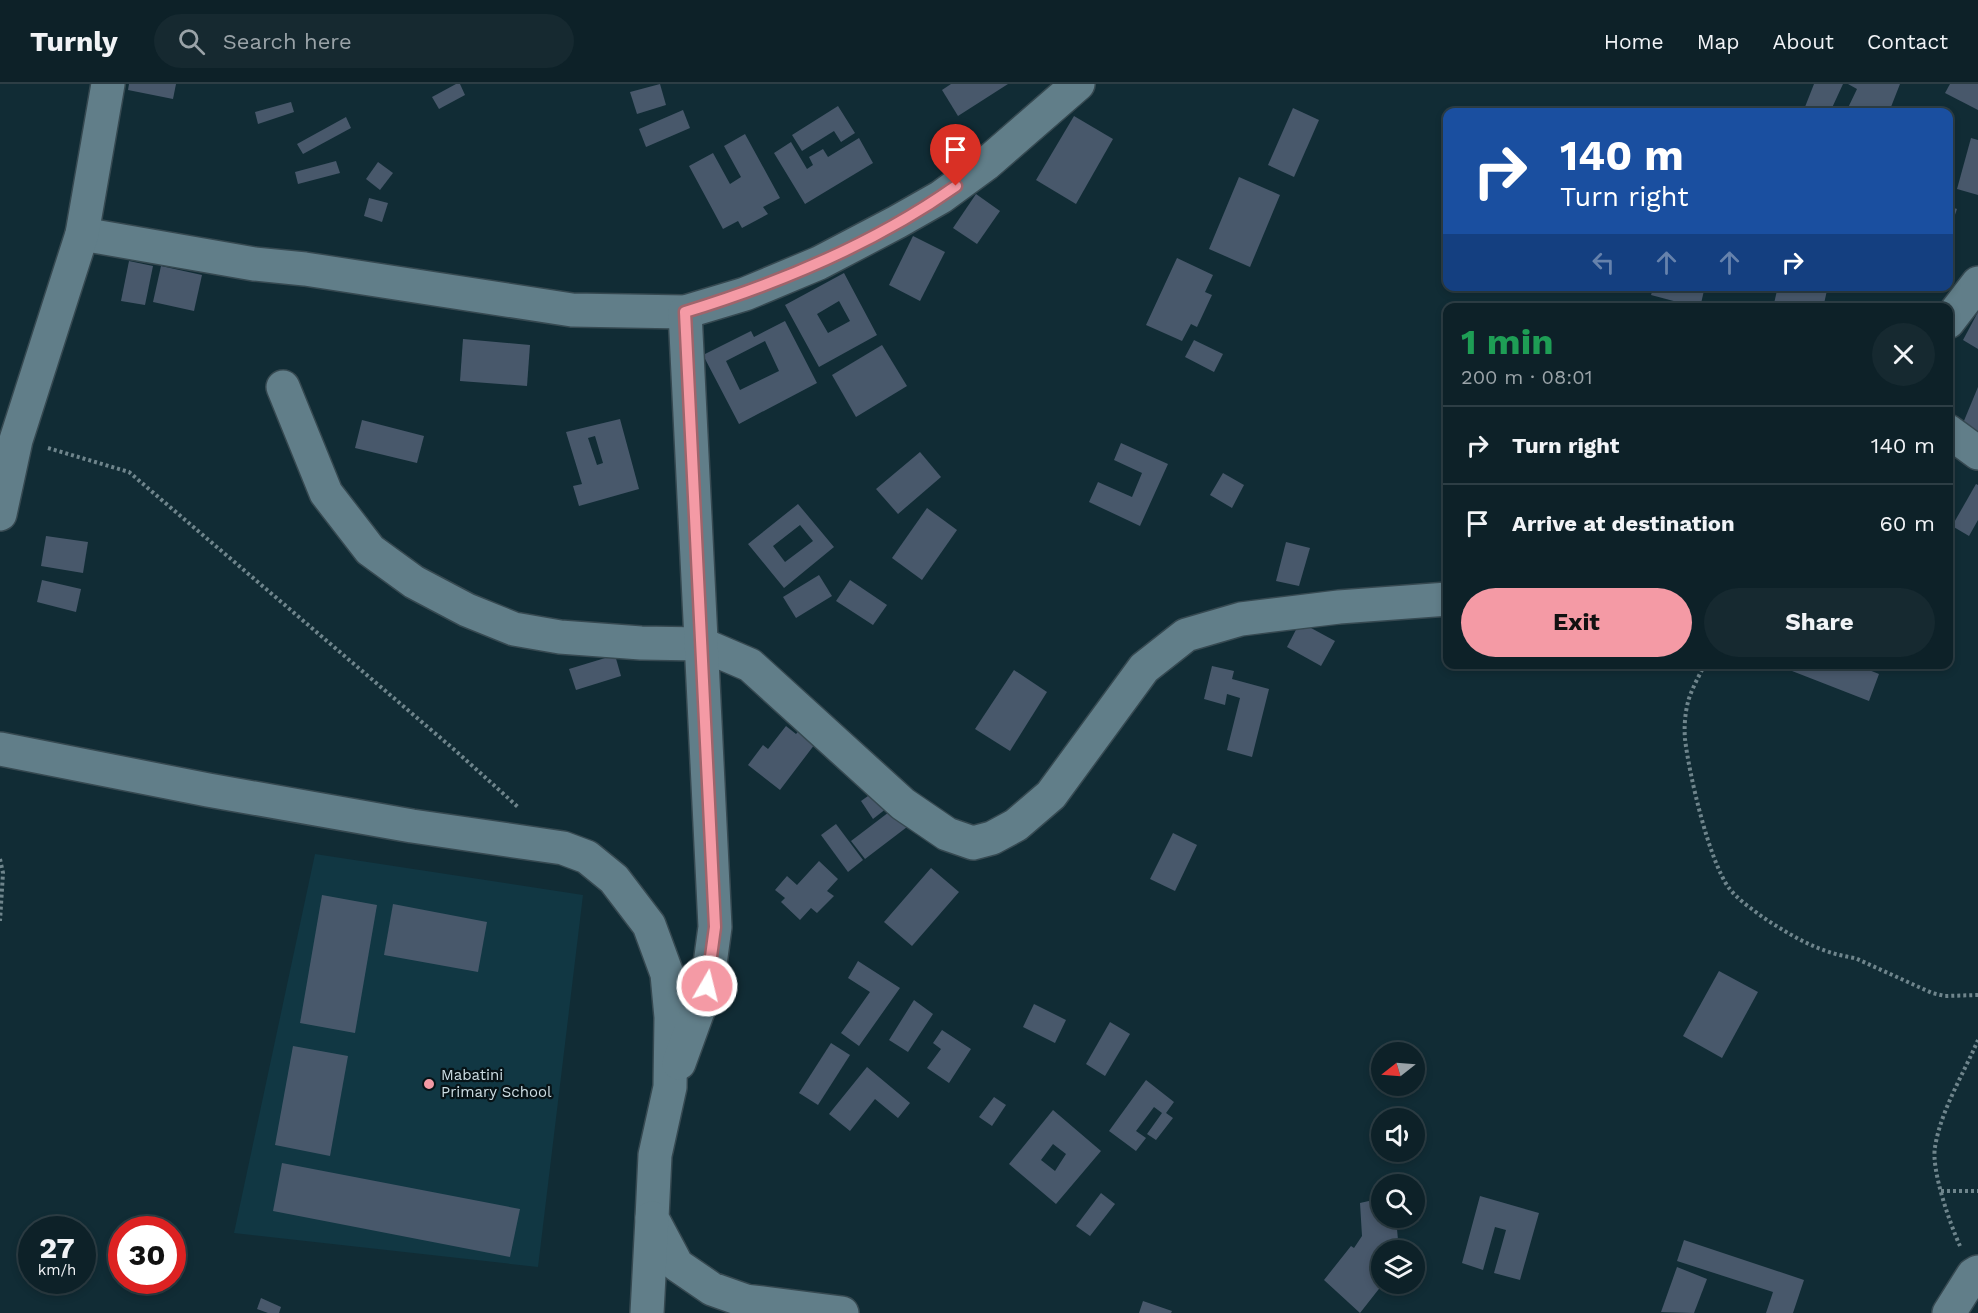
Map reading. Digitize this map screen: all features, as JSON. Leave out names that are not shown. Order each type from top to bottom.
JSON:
[{"type":"street","points":[[0,514],[16,440],[82,234],[108,84]]},
{"type":"street","points":[[82,234],[254,264],[315,271],[572,310],[685,312],[745,294],[819,263],[897,222],[941,196],[986,164],[1078,84]]},
{"type":"street","points":[[1953,315],[1978,283]]},
{"type":"street","points":[[647,1313],[655,1155],[670,1087],[707,986],[715,927],[685,312]]},
{"type":"street","points":[[283,387],[326,493],[370,550],[414,582],[467,610],[513,628],[560,637],[641,643],[701,644],[750,664],[903,804],[947,834],[973,843],[992,838],[1016,825],[1051,795],[1144,668],[1186,635],[1241,619],[1339,607],[1443,599]]},
{"type":"street","points":[[1953,435],[1978,453]]},
{"type":"street","points":[[0,749],[208,790],[401,824],[563,848],[587,857],[614,879],[649,925],[667,974],[671,1017],[670,1087]]},
{"type":"street","points":[[652,1218],[677,1265],[712,1289],[746,1301],[842,1313]]},
{"type":"street","points":[[1949,1313],[1976,1274]]},
{"type":"path","points":[[16,440],[129,472],[457,752],[519,808]]},
{"type":"path","points":[[1703,669],[1688,701],[1685,736],[1692,780],[1704,824],[1717,864],[1729,888],[1747,906],[1807,945],[1855,958],[1932,993],[1945,996],[1978,995]]},
{"type":"path","points":[[0,859],[3,873],[0,921]]},
{"type":"path","points":[[1976,1274],[1957,1240],[1934,1165],[1934,1148],[1944,1114],[1978,1040]]},
{"type":"path","points":[[1941,1191],[1978,1191]]},
{"type":"shaded area","points":[[315,854],[583,895],[538,1267],[234,1233]]},
{"type":"building","points":[[129,84],[176,84],[173,99],[128,90]]},
{"type":"building","points":[[460,84],[465,95],[439,109],[432,97]]},
{"type":"building","points":[[660,84],[666,105],[637,114],[630,92]]},
{"type":"building","points":[[951,84],[1008,84],[958,116],[942,90]]},
{"type":"building","points":[[1814,84],[1843,84],[1832,108],[1805,108]]},
{"type":"building","points":[[1848,84],[1900,84],[1891,108],[1848,108],[1857,89]]},
{"type":"building","points":[[1950,84],[1978,84],[1978,110],[1945,93]]},
{"type":"building","points":[[291,102],[294,112],[258,124],[255,112]]},
{"type":"building","points":[[838,106],[855,133],[841,142],[834,131],[802,151],[792,135]]},
{"type":"building","points":[[1293,108],[1319,120],[1294,177],[1268,165]]},
{"type":"building","points":[[683,110],[690,128],[646,147],[639,129]]},
{"type":"building","points":[[1074,116],[1113,139],[1076,204],[1036,180]]},
{"type":"building","points":[[346,117],[351,128],[303,154],[297,144]]},
{"type":"building","points":[[745,134],[780,198],[763,207],[768,214],[742,228],[738,221],[723,229],[689,166],[713,153],[730,184],[741,177],[724,146]]},
{"type":"building","points":[[859,138],[873,163],[805,204],[774,153],[791,142],[807,169],[813,165],[809,157],[823,149],[828,157]]},
{"type":"building","points":[[1971,138],[1978,140],[1978,195],[1957,189]]},
{"type":"building","points":[[336,161],[340,173],[298,184],[295,172]]},
{"type":"building","points":[[378,162],[393,173],[380,190],[366,179]]},
{"type":"building","points":[[1239,177],[1280,195],[1250,267],[1209,249]]},
{"type":"building","points":[[976,194],[1000,211],[977,244],[953,228]]},
{"type":"building","points":[[369,198],[388,203],[382,222],[364,216]]},
{"type":"building","points":[[1953,208],[1957,209],[1953,220]]},
{"type":"building","points":[[913,236],[945,252],[920,301],[889,285]]},
{"type":"building","points":[[1177,258],[1213,275],[1205,292],[1212,295],[1197,327],[1191,324],[1182,341],[1146,325]]},
{"type":"building","points":[[129,261],[153,266],[145,305],[121,301]]},
{"type":"building","points":[[161,266],[202,275],[194,311],[153,302]]},
{"type":"building","points":[[844,273],[877,335],[819,367],[785,305]],"holes":[[[839,301],[850,321],[828,333],[817,314]]]},
{"type":"building","points":[[1652,291],[1704,291],[1701,303],[1681,303],[1651,295]]},
{"type":"building","points":[[1777,291],[1827,291],[1824,303],[1774,303]]},
{"type":"building","points":[[1978,312],[1978,349],[1963,340]]},
{"type":"building","points":[[785,321],[817,383],[739,424],[703,355],[751,331],[754,337]],"holes":[[[765,341],[779,371],[740,390],[726,361]]]},
{"type":"building","points":[[463,339],[530,345],[527,386],[460,381]]},
{"type":"building","points":[[1194,340],[1223,354],[1214,372],[1185,357]]},
{"type":"building","points":[[882,345],[907,386],[856,417],[832,375]]},
{"type":"building","points":[[1978,387],[1978,436],[1961,428]]},
{"type":"building","points":[[620,419],[639,489],[579,506],[573,486],[582,484],[566,432]],"holes":[[[595,436],[603,463],[597,465],[588,438]]]},
{"type":"building","points":[[362,420],[424,436],[417,463],[355,448]]},
{"type":"building","points":[[1121,443],[1168,464],[1140,526],[1089,502],[1098,482],[1132,497],[1142,473],[1114,460]]},
{"type":"building","points":[[920,452],[941,477],[898,514],[876,489]]},
{"type":"building","points":[[1223,473],[1244,485],[1232,508],[1210,495]]},
{"type":"building","points":[[1976,484],[1978,485],[1978,520],[1969,536],[1953,527]]},
{"type":"building","points":[[798,504],[834,547],[784,588],[748,544]],"holes":[[[800,525],[813,541],[785,562],[773,546]]]},
{"type":"building","points":[[927,508],[957,530],[922,580],[892,558]]},
{"type":"building","points":[[46,536],[88,542],[83,573],[41,566]]},
{"type":"building","points":[[1286,542],[1310,548],[1299,586],[1276,581]]},
{"type":"building","points":[[819,575],[832,596],[796,618],[783,597]]},
{"type":"building","points":[[42,580],[81,589],[76,612],[37,602]]},
{"type":"building","points":[[850,580],[887,605],[873,625],[836,601]]},
{"type":"building","points":[[1300,622],[1335,641],[1321,666],[1287,647]]},
{"type":"building","points":[[615,655],[621,676],[576,690],[569,669]]},
{"type":"building","points":[[1212,666],[1234,671],[1232,679],[1269,689],[1252,757],[1227,750],[1240,698],[1227,694],[1225,705],[1204,699]]},
{"type":"building","points":[[1793,669],[1866,669],[1879,674],[1869,701],[1792,671]]},
{"type":"building","points":[[1014,670],[1047,692],[1010,751],[975,729]]},
{"type":"building","points":[[786,726],[796,734],[802,727],[818,740],[780,790],[748,765],[763,745],[768,749]]},
{"type":"building","points":[[875,791],[887,808],[873,819],[861,801]]},
{"type":"building","points":[[893,809],[907,827],[865,859],[851,841]]},
{"type":"building","points":[[836,824],[863,860],[848,872],[821,835]]},
{"type":"building","points":[[1173,833],[1197,845],[1175,891],[1150,879]]},
{"type":"building","points":[[819,861],[838,879],[827,891],[834,896],[817,913],[811,908],[800,920],[781,902],[785,898],[775,890],[787,876],[797,885]]},
{"type":"building","points":[[931,868],[959,892],[912,946],[884,922]]},
{"type":"building","points":[[322,895],[377,905],[355,1033],[300,1023]]},
{"type":"building","points":[[393,904],[487,922],[478,972],[384,955]]},
{"type":"building","points":[[858,961],[900,988],[859,1046],[841,1033],[870,992],[848,978]]},
{"type":"building","points":[[1719,971],[1758,992],[1722,1058],[1683,1036]]},
{"type":"building","points":[[914,1000],[933,1014],[908,1052],[889,1040]]},
{"type":"building","points":[[1034,1004],[1066,1020],[1055,1043],[1023,1027]]},
{"type":"building","points":[[1110,1022],[1130,1034],[1105,1076],[1086,1064]]},
{"type":"building","points":[[942,1030],[971,1049],[949,1083],[927,1068],[941,1049],[933,1043]]},
{"type":"building","points":[[831,1043],[850,1055],[818,1105],[799,1093]]},
{"type":"building","points":[[293,1046],[348,1056],[330,1156],[275,1145]]},
{"type":"building","points":[[867,1067],[910,1103],[898,1118],[875,1099],[850,1131],[829,1114]]},
{"type":"building","points":[[1146,1080],[1174,1102],[1166,1113],[1173,1118],[1156,1140],[1147,1134],[1162,1113],[1154,1107],[1136,1131],[1146,1138],[1136,1151],[1109,1131]]},
{"type":"building","points":[[994,1097],[1006,1105],[992,1126],[979,1117]]},
{"type":"building","points":[[1053,1110],[1101,1151],[1056,1204],[1009,1164]],"holes":[[[1053,1144],[1066,1154],[1055,1171],[1041,1160]]]},
{"type":"building","points":[[282,1163],[520,1209],[510,1257],[273,1211]]},
{"type":"building","points":[[1101,1193],[1115,1204],[1090,1236],[1076,1226]]},
{"type":"building","points":[[1480,1196],[1539,1213],[1520,1280],[1494,1273],[1506,1230],[1495,1227],[1483,1270],[1462,1263]]},
{"type":"building","points":[[1371,1200],[1371,1228],[1397,1228],[1398,1240],[1371,1240],[1371,1294],[1375,1294],[1360,1313],[1324,1280],[1362,1236],[1360,1203]]},
{"type":"building","points":[[1684,1240],[1804,1280],[1793,1313],[1766,1313],[1773,1292],[1677,1261]]},
{"type":"building","points":[[1677,1267],[1707,1279],[1694,1313],[1661,1312]]},
{"type":"building","points":[[261,1298],[281,1307],[279,1313],[268,1313],[257,1309]]},
{"type":"building","points":[[1143,1301],[1172,1311],[1171,1313],[1139,1313]]},
{"type":"place","name":"Mabatini Primary School","points":[[429,1084]]},
{"type":"route","points":[[707,986],[715,927],[685,312],[745,294],[819,263],[897,222],[956,186]]}]
